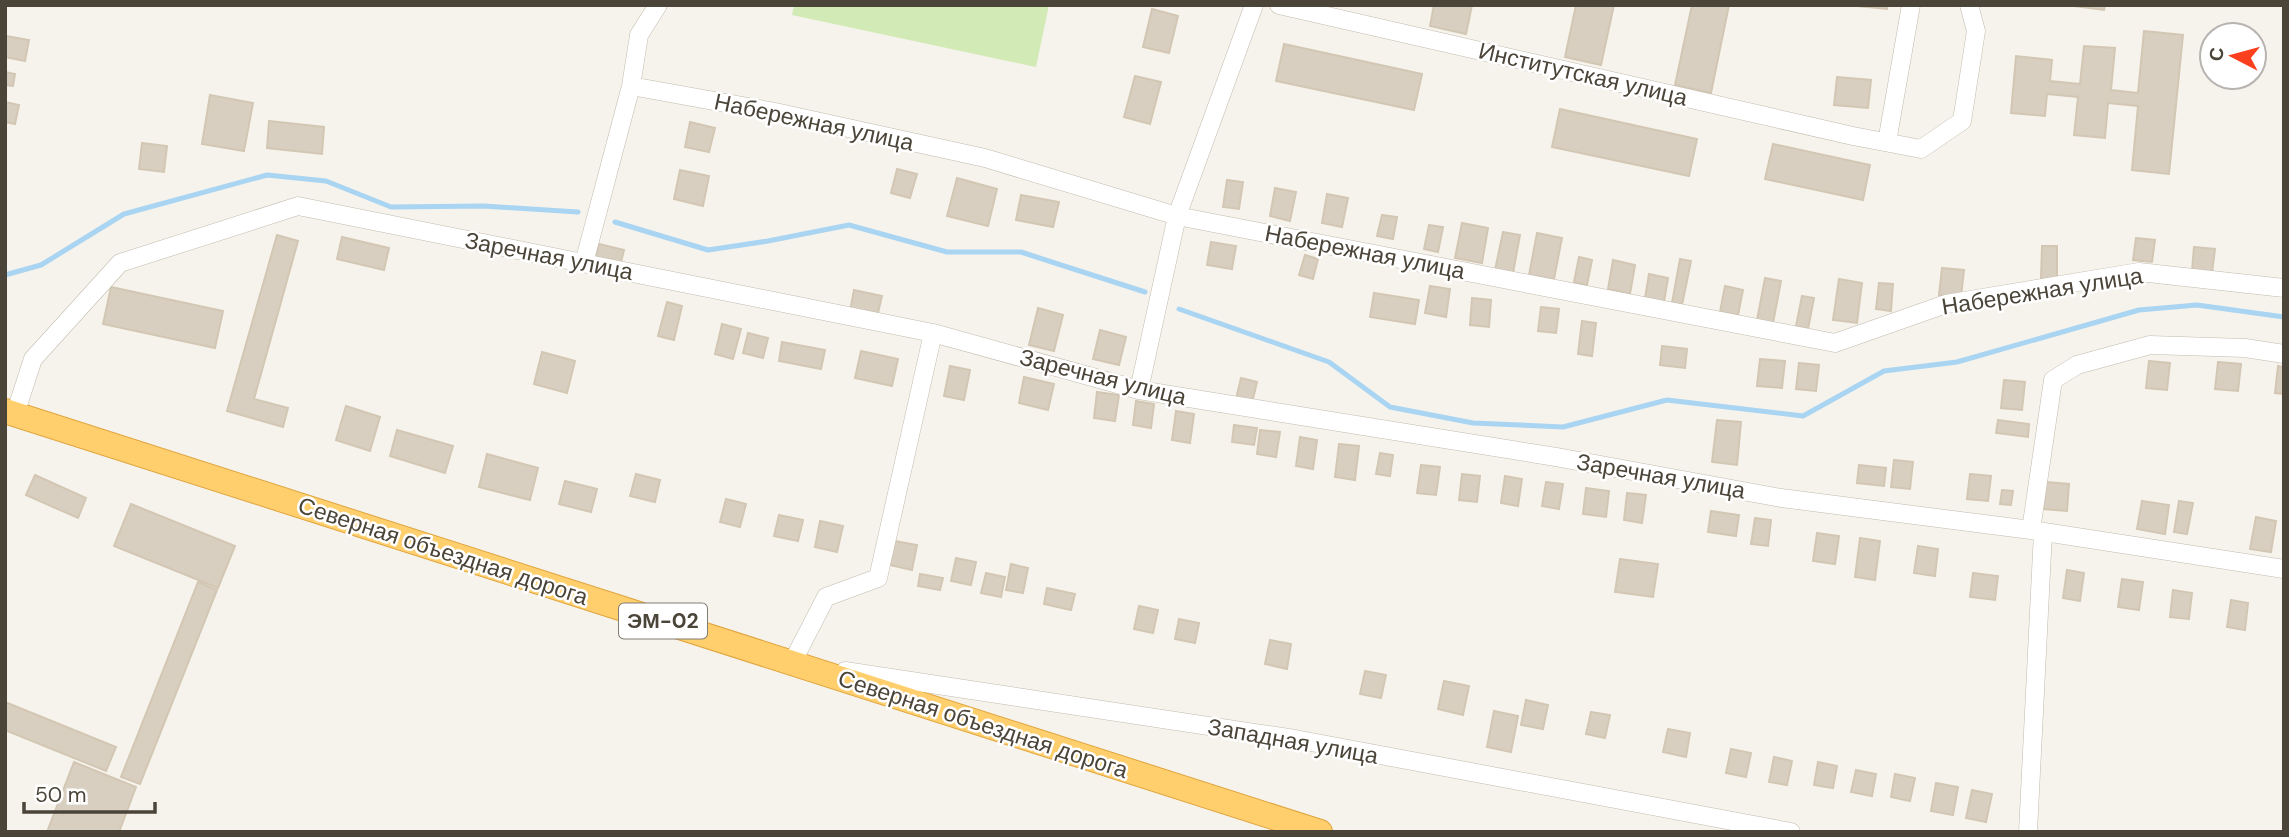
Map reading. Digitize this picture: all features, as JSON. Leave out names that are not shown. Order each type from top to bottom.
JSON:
[{"type":"highway","name":"Северная объездная дорога","points":[[10,412],[1320,832]]},
{"type":"street","points":[[584,263],[631,86],[639,35],[658,5]]},
{"type":"street","points":[[1139,390],[1177,216],[1254,5]]},
{"type":"street","name":"Институтская улица","points":[[1279,5],[1921,149],[1962,121],[1976,31],[1969,5]]},
{"type":"street","points":[[1887,142],[1911,5]]},
{"type":"street","name":"Набережная улица","points":[[631,86],[775,112],[985,158],[1177,216],[1835,343],[1946,304],[2139,272],[2284,288]]},
{"type":"street","name":"Заречная улица","points":[[10,412],[33,359],[120,263],[298,206],[933,333],[1139,390],[1542,455],[1781,498],[2037,531],[2284,569]]},
{"type":"street","points":[[792,663],[826,597],[878,578],[933,333]]},
{"type":"street","points":[[2028,832],[2037,531],[2053,380],[2077,365],[2150,345],[2245,348],[2284,354]]},
{"type":"street","name":"Западная улица","points":[[792,663],[1295,739],[1791,832]]},
{"type":"green space","points":[[794,5],[1049,5],[1036,67],[792,15]]},
{"type":"building","points":[[1434,5],[1472,5],[1466,34],[1430,26]]},
{"type":"building","points":[[1576,5],[1614,5],[1601,65],[1565,57]]},
{"type":"building","points":[[1692,5],[1729,5],[1711,93],[1675,85]]},
{"type":"building","points":[[1846,5],[1887,5],[1887,9]]},
{"type":"building","points":[[2066,5],[2105,5],[2104,10]]},
{"type":"building","points":[[1152,9],[1178,16],[1169,53],[1143,47]]},
{"type":"building","points":[[2144,31],[2183,35],[2169,174],[2132,170],[2138,106],[2108,103],[2105,138],[2074,135],[2078,97],[2047,94],[2045,116],[2011,113],[2016,56],[2052,60],[2050,81],[2080,84],[2084,46],[2115,48],[2111,90],[2138,93]]},
{"type":"building","points":[[6,36],[29,40],[25,61],[5,57]]},
{"type":"building","points":[[1284,44],[1422,74],[1414,110],[1276,81]]},
{"type":"building","points":[[5,72],[15,74],[13,86],[5,85]]},
{"type":"building","points":[[1135,76],[1161,82],[1150,124],[1124,117]]},
{"type":"building","points":[[1837,77],[1871,80],[1868,108],[1834,105]]},
{"type":"building","points":[[210,95],[253,103],[244,151],[202,144]]},
{"type":"building","points":[[5,102],[19,105],[15,124],[5,122]]},
{"type":"building","points":[[1560,109],[1697,139],[1689,176],[1552,147]]},
{"type":"building","points":[[269,121],[324,127],[322,154],[267,148]]},
{"type":"building","points":[[690,122],[715,128],[709,152],[685,147]]},
{"type":"building","points":[[142,143],[167,146],[164,172],[139,169]]},
{"type":"building","points":[[1773,144],[1870,165],[1863,200],[1765,179]]},
{"type":"building","points":[[897,169],[917,174],[910,198],[891,193]]},
{"type":"building","points":[[680,170],[709,176],[703,206],[674,199]]},
{"type":"building","points":[[957,178],[997,189],[988,226],[947,216]]},
{"type":"building","points":[[1227,180],[1243,182],[1239,209],[1223,207]]},
{"type":"building","points":[[1275,188],[1296,192],[1290,221],[1270,216]]},
{"type":"building","points":[[1327,194],[1348,198],[1342,227],[1322,223]]},
{"type":"building","points":[[1021,195],[1059,202],[1053,227],[1016,220]]},
{"type":"building","points":[[1382,215],[1397,217],[1393,239],[1377,236]]},
{"type":"building","points":[[1462,223],[1488,228],[1482,263],[1455,258]]},
{"type":"building","points":[[1429,225],[1443,227],[1438,252],[1424,249]]},
{"type":"building","points":[[1503,232],[1520,235],[1513,273],[1495,270]]},
{"type":"building","points":[[1537,233],[1562,238],[1554,279],[1529,275]]},
{"type":"building","points":[[277,235],[298,241],[254,399],[288,408],[283,427],[227,411]]},
{"type":"building","points":[[342,237],[389,248],[384,270],[337,259]]},
{"type":"building","points":[[2136,238],[2155,240],[2152,262],[2133,260]]},
{"type":"building","points":[[1211,242],[1236,246],[1232,269],[1207,265]]},
{"type":"building","points":[[599,244],[624,250],[620,266],[595,260]]},
{"type":"building","points":[[2042,246],[2057,246],[2057,279],[2041,279]]},
{"type":"building","points":[[2194,247],[2215,249],[2212,273],[2192,271]]},
{"type":"building","points":[[1305,255],[1318,259],[1313,279],[1299,275]]},
{"type":"building","points":[[1579,257],[1592,260],[1587,285],[1574,282]]},
{"type":"building","points":[[1680,259],[1691,261],[1682,305],[1672,303]]},
{"type":"building","points":[[1613,260],[1635,265],[1630,294],[1608,289]]},
{"type":"building","points":[[1942,268],[1964,270],[1961,297],[1939,295]]},
{"type":"building","points":[[1649,274],[1668,278],[1664,302],[1645,298]]},
{"type":"building","points":[[1765,278],[1781,281],[1773,323],[1757,320]]},
{"type":"building","points":[[1839,279],[1862,283],[1857,323],[1833,320]]},
{"type":"building","points":[[1879,283],[1893,284],[1891,311],[1876,309]]},
{"type":"building","points":[[1430,286],[1450,289],[1446,317],[1425,313]]},
{"type":"building","points":[[1725,286],[1743,290],[1738,315],[1720,312]]},
{"type":"building","points":[[111,287],[223,311],[215,348],[103,324]]},
{"type":"building","points":[[854,290],[882,296],[877,317],[850,311]]},
{"type":"building","points":[[1374,293],[1419,300],[1415,324],[1370,317]]},
{"type":"building","points":[[1802,296],[1814,298],[1808,329],[1796,326]]},
{"type":"building","points":[[1472,298],[1491,300],[1489,327],[1470,325]]},
{"type":"building","points":[[667,302],[682,306],[674,340],[658,336]]},
{"type":"building","points":[[1541,307],[1559,309],[1556,333],[1538,331]]},
{"type":"building","points":[[1038,308],[1063,315],[1054,351],[1029,345]]},
{"type":"building","points":[[1582,321],[1596,323],[1592,356],[1578,354]]},
{"type":"building","points":[[722,324],[741,329],[733,359],[715,354]]},
{"type":"building","points":[[1100,330],[1126,337],[1119,365],[1093,359]]},
{"type":"building","points":[[748,333],[768,338],[763,358],[743,353]]},
{"type":"building","points":[[782,342],[825,350],[821,369],[779,361]]},
{"type":"building","points":[[1662,346],[1687,349],[1685,368],[1660,365]]},
{"type":"building","points":[[861,351],[898,359],[892,386],[855,378]]},
{"type":"building","points":[[542,352],[575,361],[567,393],[534,384]]},
{"type":"building","points":[[1760,359],[1785,361],[1782,388],[1757,386]]},
{"type":"building","points":[[2149,361],[2170,363],[2167,390],[2146,388]]},
{"type":"building","points":[[2218,362],[2241,364],[2238,391],[2215,389]]},
{"type":"building","points":[[1799,363],[1819,365],[1816,391],[1796,389]]},
{"type":"building","points":[[950,366],[970,370],[964,400],[944,396]]},
{"type":"building","points":[[2278,366],[2284,367],[2284,394],[2275,393]]},
{"type":"building","points":[[1024,377],[1054,384],[1048,410],[1019,403]]},
{"type":"building","points":[[1241,378],[1257,382],[1252,403],[1236,399]]},
{"type":"building","points":[[2004,380],[2025,382],[2022,410],[2001,408]]},
{"type":"building","points":[[1097,392],[1119,395],[1115,421],[1094,418]]},
{"type":"building","points":[[1136,401],[1154,404],[1151,428],[1133,425]]},
{"type":"building","points":[[346,406],[380,417],[370,451],[336,440]]},
{"type":"building","points":[[1176,411],[1194,414],[1190,443],[1172,440]]},
{"type":"building","points":[[1717,420],[1741,422],[1737,465],[1712,462]]},
{"type":"building","points":[[1998,420],[2029,424],[2028,437],[1996,433]]},
{"type":"building","points":[[1234,425],[1257,428],[1254,445],[1232,442]]},
{"type":"building","points":[[397,430],[453,446],[445,473],[390,456]]},
{"type":"building","points":[[1260,430],[1280,432],[1276,457],[1257,454]]},
{"type":"building","points":[[1300,437],[1317,440],[1313,469],[1296,466]]},
{"type":"building","points":[[1339,444],[1359,446],[1355,480],[1335,477]]},
{"type":"building","points":[[1380,453],[1393,455],[1390,476],[1376,474]]},
{"type":"building","points":[[487,454],[538,468],[530,500],[479,487]]},
{"type":"building","points":[[1894,460],[1913,462],[1910,489],[1891,487]]},
{"type":"building","points":[[1421,465],[1440,467],[1436,495],[1417,493]]},
{"type":"building","points":[[1859,465],[1886,468],[1884,486],[1857,483]]},
{"type":"building","points":[[636,474],[660,480],[655,502],[630,496]]},
{"type":"building","points":[[1462,474],[1480,476],[1477,502],[1459,500]]},
{"type":"building","points":[[1970,474],[1991,476],[1988,501],[1967,499]]},
{"type":"building","points":[[35,475],[86,498],[78,518],[26,495]]},
{"type":"building","points":[[1505,476],[1522,479],[1518,506],[1501,503]]},
{"type":"building","points":[[565,481],[597,489],[591,512],[559,504]]},
{"type":"building","points":[[1546,482],[1563,484],[1559,509],[1542,506]]},
{"type":"building","points":[[2046,482],[2069,484],[2067,511],[2043,509]]},
{"type":"building","points":[[1586,488],[1609,491],[1606,517],[1583,514]]},
{"type":"building","points":[[2002,490],[2013,491],[2011,505],[2000,504]]},
{"type":"building","points":[[1627,493],[1646,495],[1642,523],[1624,520]]},
{"type":"building","points":[[726,499],[746,504],[740,527],[720,522]]},
{"type":"building","points":[[2142,501],[2169,505],[2165,534],[2137,529]]},
{"type":"building","points":[[2179,501],[2193,503],[2187,534],[2174,532]]},
{"type":"building","points":[[131,504],[235,546],[218,588],[114,546]]},
{"type":"building","points":[[1711,511],[1739,515],[1736,536],[1708,532]]},
{"type":"building","points":[[779,515],[803,520],[798,541],[774,536]]},
{"type":"building","points":[[2256,517],[2276,521],[2271,552],[2250,549]]},
{"type":"building","points":[[1755,518],[1771,520],[1768,546],[1751,544]]},
{"type":"building","points":[[820,521],[843,526],[837,552],[815,547]]},
{"type":"building","points":[[1817,533],[1839,536],[1835,564],[1813,561]]},
{"type":"building","points":[[1860,538],[1880,541],[1875,580],[1855,577]]},
{"type":"building","points":[[895,541],[917,545],[912,570],[890,565]]},
{"type":"building","points":[[1918,546],[1938,549],[1935,576],[1914,573]]},
{"type":"building","points":[[956,558],[976,562],[971,585],[951,581]]},
{"type":"building","points":[[1620,559],[1658,564],[1653,597],[1615,592]]},
{"type":"building","points":[[1011,564],[1028,568],[1023,593],[1006,590]]},
{"type":"building","points":[[2067,570],[2084,573],[2080,601],[2063,598]]},
{"type":"building","points":[[986,573],[1005,577],[1001,597],[981,593]]},
{"type":"building","points":[[1973,573],[1998,576],[1995,600],[1970,597]]},
{"type":"building","points":[[920,574],[943,578],[940,590],[918,586]]},
{"type":"building","points":[[2122,579],[2143,582],[2139,610],[2118,607]]},
{"type":"building","points":[[198,582],[217,590],[140,784],[121,777]]},
{"type":"building","points":[[1047,588],[1075,594],[1071,610],[1044,604]]},
{"type":"building","points":[[2173,590],[2192,593],[2189,619],[2170,617]]},
{"type":"building","points":[[2231,600],[2248,603],[2245,630],[2227,627]]},
{"type":"building","points":[[1139,606],[1158,610],[1153,633],[1134,629]]},
{"type":"building","points":[[1179,619],[1199,623],[1195,643],[1175,639]]},
{"type":"building","points":[[1270,640],[1291,644],[1287,669],[1265,664]]},
{"type":"building","points":[[1365,671],[1386,675],[1381,698],[1360,694]]},
{"type":"building","points":[[1444,681],[1469,686],[1463,715],[1438,709]]},
{"type":"building","points":[[1526,700],[1548,705],[1543,729],[1521,725]]},
{"type":"building","points":[[5,702],[116,747],[106,771],[5,730]]},
{"type":"building","points":[[1494,711],[1518,716],[1511,752],[1487,747]]},
{"type":"building","points":[[1591,712],[1610,715],[1605,738],[1586,734]]},
{"type":"building","points":[[1668,729],[1690,733],[1686,757],[1663,752]]},
{"type":"building","points":[[1731,749],[1751,753],[1746,777],[1726,773]]},
{"type":"building","points":[[1774,757],[1792,761],[1787,785],[1769,782]]},
{"type":"building","points":[[74,762],[136,787],[119,832],[47,832]]},
{"type":"building","points":[[1818,762],[1837,766],[1833,788],[1814,785]]},
{"type":"building","points":[[1856,770],[1876,774],[1872,796],[1851,792]]},
{"type":"building","points":[[1895,774],[1915,778],[1910,801],[1891,797]]},
{"type":"building","points":[[1936,783],[1958,787],[1953,815],[1931,811]]},
{"type":"building","points":[[1972,790],[1992,794],[1986,822],[1966,818]]},
{"type":"waterway","points":[[5,275],[41,265],[124,214],[267,175],[326,181],[391,207],[484,206],[578,212]]},
{"type":"waterway","points":[[615,222],[708,250],[849,225],[947,252],[1021,252],[1145,292]]},
{"type":"waterway","points":[[1179,309],[1329,362],[1390,407],[1473,423],[1563,427],[1667,400],[1803,416],[1884,371],[1957,362],[2139,310],[2197,305],[2284,317]]}]
